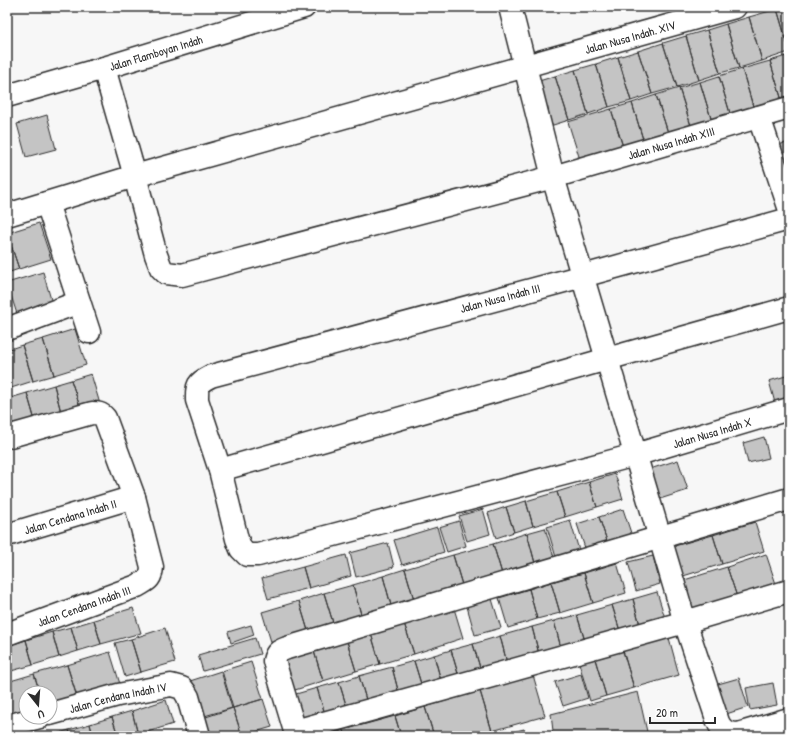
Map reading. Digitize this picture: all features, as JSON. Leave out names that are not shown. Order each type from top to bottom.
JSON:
[{"type":"street","name":"Jalan Flamboyan Indah","points":[[7,96],[304,7]]},
{"type":"street","points":[[510,7],[553,177],[685,622],[714,711],[722,730],[730,734],[738,734],[789,719]]},
{"type":"street","name":"Jalan Nusa Indah. XIV","points":[[7,215],[135,176],[735,7]]},
{"type":"street","name":"Jalan Nusa Indah XIII","points":[[104,68],[156,255],[166,273],[182,275],[553,177],[789,108]]},
{"type":"street","points":[[759,117],[789,207]]},
{"type":"street","points":[[47,203],[89,332]]},
{"type":"street","name":"Jalan Nusa Indah III","points":[[211,376],[789,219]]},
{"type":"street","points":[[7,329],[79,302]]},
{"type":"street","points":[[220,470],[789,308]]},
{"type":"street","name":"Jalan Nusa Indah X","points":[[211,376],[202,381],[197,388],[197,400],[220,470],[237,539],[241,549],[247,555],[258,555],[635,455],[789,409]]},
{"type":"street","points":[[7,437],[92,413],[102,414],[105,418],[134,496]]},
{"type":"street","name":"Jalan Cendana Indah II","points":[[7,535],[134,496]]},
{"type":"street","name":"Jalan Cendana Indah III","points":[[7,634],[147,581],[151,576],[152,567],[134,496]]},
{"type":"street","points":[[789,499],[287,648],[278,652],[274,661],[295,731],[685,622],[789,591]]},
{"type":"street","name":"Jalan Cendana Indah IV","points":[[58,712],[118,695],[171,685],[182,688],[188,697],[199,736]]},
{"type":"street","points":[[7,726],[18,723]]},
{"type":"building","points":[[789,7],[789,49],[777,9]]},
{"type":"building","points":[[777,9],[789,52],[762,61],[749,17]]},
{"type":"building","points":[[749,17],[762,61],[739,68],[726,24]]},
{"type":"building","points":[[726,24],[739,68],[720,73],[707,30]]},
{"type":"building","points":[[707,30],[720,73],[699,80],[686,36]]},
{"type":"building","points":[[686,36],[699,80],[677,87],[663,43]]},
{"type":"building","points":[[663,43],[677,87],[652,94],[638,51]]},
{"type":"building","points":[[638,51],[652,94],[631,101],[618,57]]},
{"type":"building","points":[[789,55],[789,102],[783,104],[770,61]]},
{"type":"building","points":[[618,57],[631,101],[609,107],[596,64]]},
{"type":"building","points":[[770,61],[783,104],[755,113],[742,69]]},
{"type":"building","points":[[596,64],[609,107],[588,114],[575,70]]},
{"type":"building","points":[[742,69],[755,113],[732,120],[719,76]]},
{"type":"building","points":[[575,70],[588,114],[569,120],[555,76]]},
{"type":"building","points":[[555,76],[569,120],[550,126],[536,82]]},
{"type":"building","points":[[719,76],[732,120],[713,125],[700,82]]},
{"type":"building","points":[[700,82],[713,125],[693,132],[679,88]]},
{"type":"building","points":[[679,88],[693,132],[670,139],[656,95]]},
{"type":"building","points":[[656,95],[670,139],[645,146],[632,103]]},
{"type":"building","points":[[632,103],[645,146],[625,153],[611,109]]},
{"type":"building","points":[[611,109],[625,153],[582,166],[568,122]]},
{"type":"building","points":[[47,115],[56,149],[26,157],[17,124]]},
{"type":"building","points":[[789,142],[789,172],[778,145]]},
{"type":"building","points":[[39,223],[51,259],[19,269],[7,233]]},
{"type":"building","points":[[7,233],[19,269],[7,273]]},
{"type":"building","points":[[43,272],[52,303],[17,314],[7,283]]},
{"type":"building","points":[[75,329],[86,365],[54,375],[43,339]]},
{"type":"building","points":[[43,339],[54,375],[33,381],[22,345]]},
{"type":"building","points":[[22,345],[33,381],[8,389],[7,350]]},
{"type":"building","points":[[91,374],[100,404],[81,410],[71,380]]},
{"type":"building","points":[[789,375],[789,399],[775,403],[769,381]]},
{"type":"building","points":[[71,380],[81,410],[62,416],[54,385]]},
{"type":"building","points":[[54,385],[62,416],[36,424],[27,393]]},
{"type":"building","points":[[27,393],[36,424],[7,433],[7,399]]},
{"type":"building","points":[[764,437],[769,458],[748,463],[743,443]]},
{"type":"building","points":[[678,460],[688,490],[660,499],[650,469]]},
{"type":"building","points":[[615,474],[623,499],[597,507],[589,482]]},
{"type":"building","points":[[589,482],[597,507],[565,517],[557,492]]},
{"type":"building","points":[[557,492],[565,517],[533,526],[526,501]]},
{"type":"building","points":[[526,501],[533,526],[514,532],[506,507]]},
{"type":"building","points":[[506,507],[514,532],[496,538],[488,513]]},
{"type":"building","points":[[483,509],[490,534],[467,541],[459,516]]},
{"type":"building","points":[[623,509],[633,539],[609,547],[599,517]]},
{"type":"building","points":[[599,517],[609,547],[587,554],[577,524]]},
{"type":"building","points":[[570,520],[581,557],[558,564],[547,527]]},
{"type":"building","points":[[459,521],[466,546],[447,552],[439,527]]},
{"type":"building","points":[[755,522],[764,551],[722,564],[713,535]]},
{"type":"building","points":[[437,527],[444,552],[402,565],[394,540]]},
{"type":"building","points":[[545,528],[555,561],[536,567],[527,533]]},
{"type":"building","points":[[527,533],[536,567],[503,577],[493,544]]},
{"type":"building","points":[[713,535],[722,564],[680,577],[671,547]]},
{"type":"building","points":[[388,543],[394,567],[356,577],[350,553]]},
{"type":"building","points":[[493,544],[503,577],[463,588],[453,555]]},
{"type":"building","points":[[766,554],[776,584],[737,597],[727,567]]},
{"type":"building","points":[[346,555],[351,576],[309,588],[303,567]]},
{"type":"building","points":[[453,555],[463,588],[415,603],[405,569]]},
{"type":"building","points":[[653,556],[660,584],[636,591],[628,562]]},
{"type":"building","points":[[617,563],[626,593],[593,603],[584,573]]},
{"type":"building","points":[[303,567],[309,588],[268,599],[262,578]]},
{"type":"building","points":[[727,567],[737,597],[691,612],[681,581]]},
{"type":"building","points":[[405,569],[415,603],[392,609],[383,576]]},
{"type":"building","points":[[584,573],[593,603],[560,613],[551,582]]},
{"type":"building","points":[[383,576],[392,609],[362,618],[353,585]]},
{"type":"building","points":[[551,582],[560,613],[537,619],[529,589]]},
{"type":"building","points":[[353,585],[362,618],[334,626],[324,593]]},
{"type":"building","points":[[529,589],[537,619],[508,628],[499,598]]},
{"type":"building","points":[[657,592],[665,618],[640,625],[633,599]]},
{"type":"building","points":[[324,593],[334,626],[309,634],[299,601]]},
{"type":"building","points":[[491,596],[501,628],[475,635],[466,603]]},
{"type":"building","points":[[633,599],[640,625],[620,631],[612,605]]},
{"type":"building","points":[[299,601],[309,634],[272,645],[262,612]]},
{"type":"building","points":[[453,605],[463,638],[414,654],[403,620]]},
{"type":"building","points":[[612,605],[620,631],[585,641],[577,615]]},
{"type":"building","points":[[133,608],[141,633],[101,644],[94,620]]},
{"type":"building","points":[[577,615],[585,641],[561,648],[554,621]]},
{"type":"building","points":[[94,620],[101,644],[78,651],[71,627]]},
{"type":"building","points":[[403,620],[414,654],[380,664],[370,630]]},
{"type":"building","points":[[554,621],[561,648],[539,654],[532,627]]},
{"type":"building","points":[[251,625],[254,635],[231,643],[228,632]]},
{"type":"building","points":[[71,627],[78,651],[59,657],[52,632]]},
{"type":"building","points":[[532,627],[539,654],[507,663],[500,636]]},
{"type":"building","points":[[165,628],[175,662],[141,672],[131,639]]},
{"type":"building","points":[[370,630],[380,664],[356,671],[346,638]]},
{"type":"building","points":[[52,632],[59,657],[33,665],[26,640]]},
{"type":"building","points":[[500,636],[507,663],[481,671],[473,644]]},
{"type":"building","points":[[255,638],[260,654],[203,671],[198,655]]},
{"type":"building","points":[[346,638],[356,671],[323,681],[313,648]]},
{"type":"building","points":[[669,638],[679,675],[634,688],[623,651]]},
{"type":"building","points":[[131,639],[141,672],[125,677],[115,643]]},
{"type":"building","points":[[26,640],[33,665],[11,671],[7,658],[7,646]]},
{"type":"building","points":[[473,644],[481,671],[459,677],[451,650]]},
{"type":"building","points":[[313,648],[323,681],[292,691],[282,657]]},
{"type":"building","points":[[451,650],[459,677],[441,681],[434,655]]},
{"type":"building","points":[[623,651],[634,688],[606,696],[595,659]]},
{"type":"building","points":[[110,652],[120,684],[77,697],[67,665]]},
{"type":"building","points":[[434,655],[441,681],[422,687],[414,661]]},
{"type":"building","points":[[595,659],[606,696],[590,701],[579,663]]},
{"type":"building","points":[[414,661],[422,687],[399,694],[392,667]]},
{"type":"building","points":[[251,662],[263,699],[233,708],[222,671]]},
{"type":"building","points":[[67,665],[77,697],[58,703],[58,685],[37,685],[34,674]]},
{"type":"building","points":[[392,667],[399,694],[367,703],[359,676]]},
{"type":"building","points":[[221,671],[232,708],[201,717],[190,681]]},
{"type":"building","points":[[34,674],[37,685],[18,685],[18,714],[7,716],[7,682]]},
{"type":"building","points":[[581,674],[588,698],[563,706],[555,682]]},
{"type":"building","points":[[533,675],[545,716],[492,731],[480,691]]},
{"type":"building","points":[[359,676],[367,703],[347,708],[339,682]]},
{"type":"building","points":[[739,678],[748,707],[720,716],[711,686]]},
{"type":"building","points":[[339,682],[347,708],[325,714],[317,688]]},
{"type":"building","points":[[773,683],[777,705],[750,710],[746,688]]},
{"type":"building","points":[[317,688],[325,714],[297,722],[289,696]]},
{"type":"building","points":[[480,691],[492,731],[475,736],[434,736],[425,707]]},
{"type":"building","points":[[638,692],[648,736],[544,736],[553,731],[551,714]]},
{"type":"building","points":[[263,699],[272,727],[242,736],[233,708]]},
{"type":"building","points":[[166,700],[173,724],[138,735],[132,711]]},
{"type":"building","points":[[425,707],[434,736],[401,736],[395,716]]},
{"type":"building","points":[[233,708],[242,736],[208,736],[203,718]]},
{"type":"building","points":[[132,711],[138,735],[118,736],[112,717]]},
{"type":"building","points":[[395,716],[401,736],[346,736],[344,730]]},
{"type":"building","points":[[112,717],[118,736],[93,736],[90,724]]},
{"type":"building","points":[[90,724],[93,736],[71,736],[69,730]]},
{"type":"building","points":[[524,729],[526,736],[499,736]]},
{"type":"building","points":[[69,730],[71,736],[49,736]]},
{"type":"building","points":[[344,730],[346,736],[325,736]]}]
